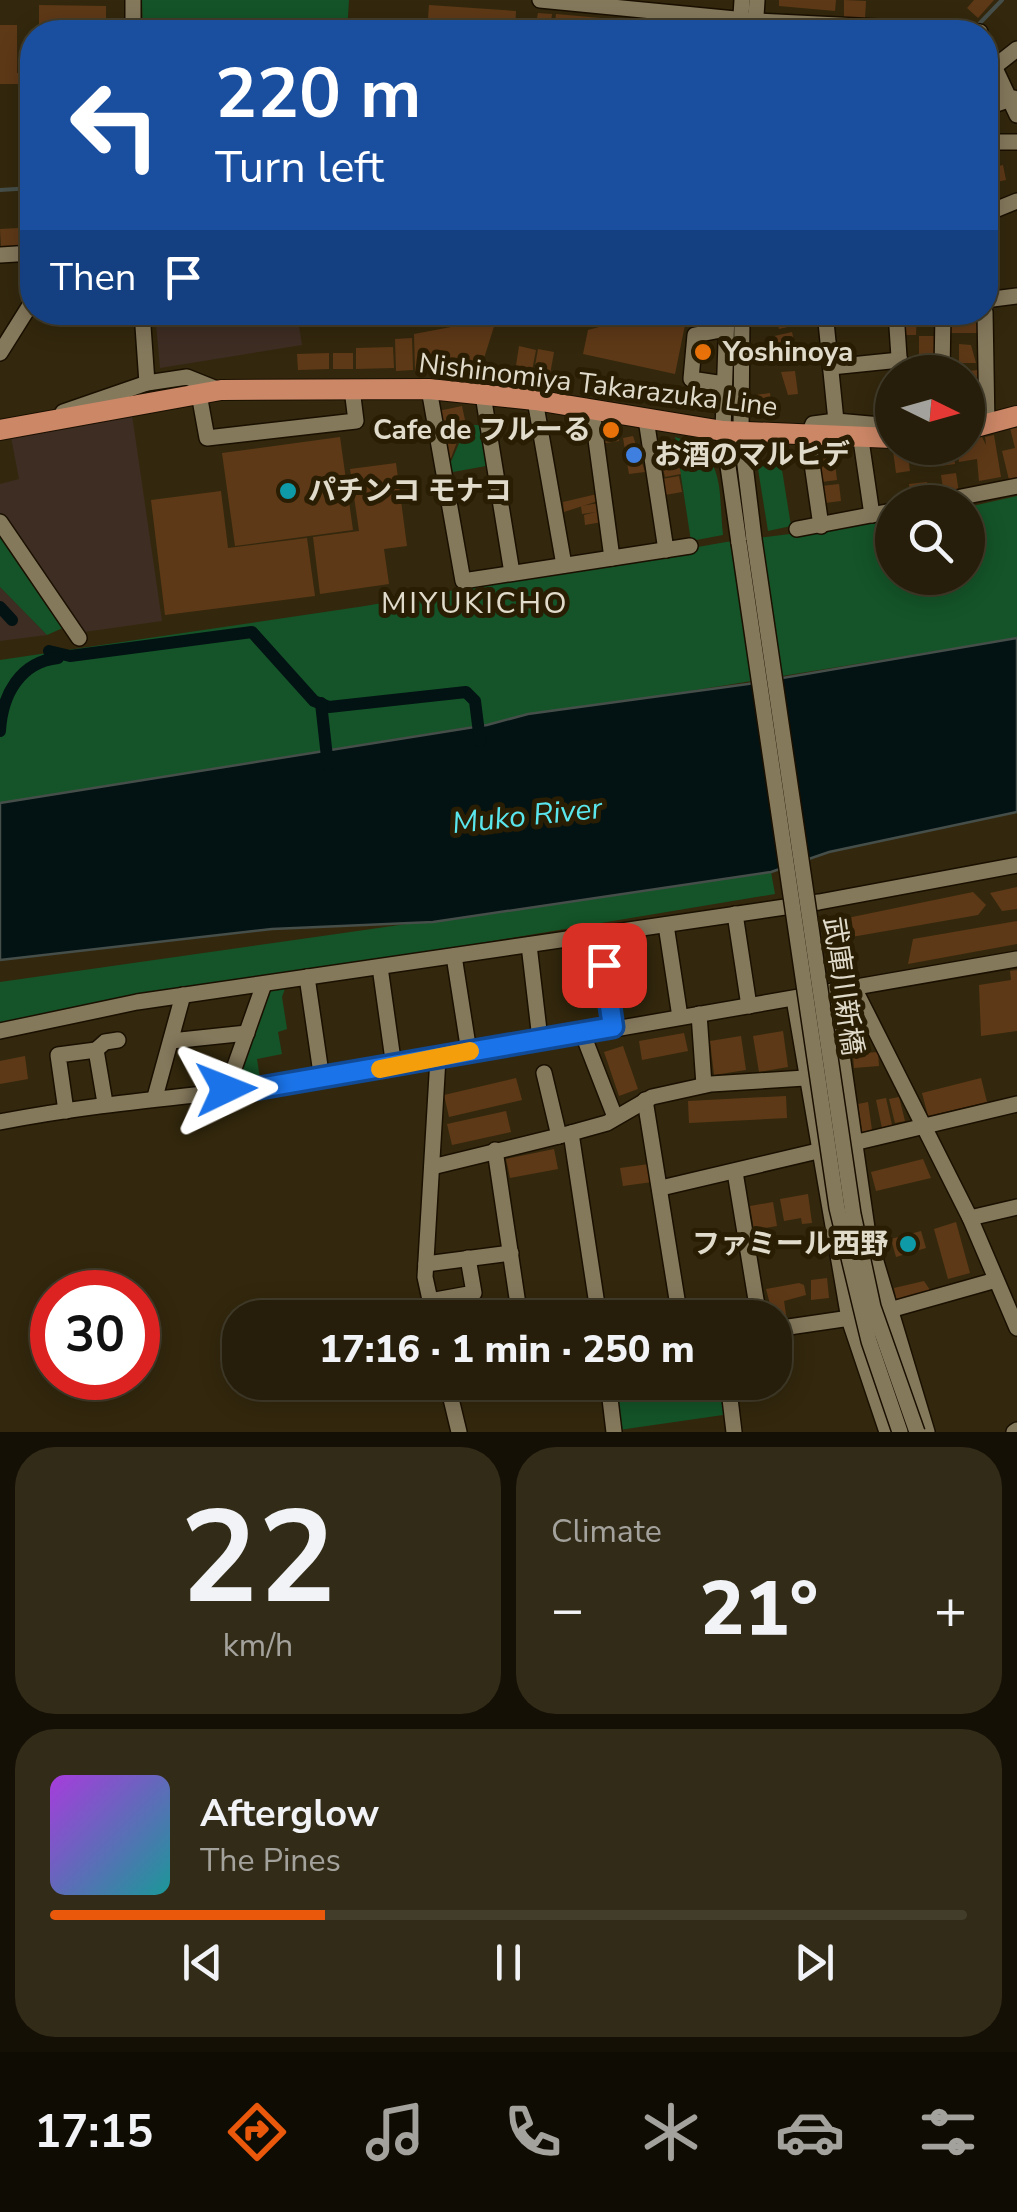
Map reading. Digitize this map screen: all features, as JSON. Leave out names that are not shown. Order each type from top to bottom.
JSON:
[{"type":"main road","name":"Nishinomiya Takarazuka Line","points":[[0,430],[221,390],[429,389],[535,400],[732,432],[861,440],[875,437]]},
{"type":"main road","points":[[985,426],[1017,416]]},
{"type":"street","points":[[540,0],[694,20]]},
{"type":"street","points":[[998,83],[1014,104]]},
{"type":"street","points":[[0,353],[20,321]]},
{"type":"street","points":[[143,325],[147,382]]},
{"type":"street","points":[[717,325],[694,335],[690,379],[724,384]]},
{"type":"street","points":[[726,325],[724,384],[746,541]]},
{"type":"street","points":[[732,432],[741,325]]},
{"type":"street","points":[[827,325],[836,421]]},
{"type":"street","points":[[897,325],[899,355]]},
{"type":"street","points":[[942,325],[942,355]]},
{"type":"street","points":[[982,355],[984,325]]},
{"type":"street","points":[[831,367],[875,366]]},
{"type":"street","points":[[40,422],[147,382],[187,377],[221,390]]},
{"type":"street","points":[[198,394],[206,438],[356,421],[352,389]]},
{"type":"street","points":[[429,389],[462,581],[690,546]]},
{"type":"street","points":[[483,395],[512,573]]},
{"type":"street","points":[[535,400],[564,565]]},
{"type":"street","points":[[592,410],[612,558]]},
{"type":"street","points":[[646,419],[666,550]]},
{"type":"street","points":[[820,526],[808,436],[814,424],[836,421],[875,430]]},
{"type":"street","points":[[861,440],[872,515]]},
{"type":"street","points":[[985,492],[1017,486]]},
{"type":"street","points":[[796,529],[875,514]]},
{"type":"street","points":[[0,522],[79,638]]},
{"type":"street","name":"武庫川新橋","points":[[746,541],[837,1208],[869,1341],[900,1432]]},
{"type":"street","name":"武庫川新橋","points":[[746,541],[853,1214],[877,1320],[917,1432]]},
{"type":"street","points":[[0,1031],[183,996],[735,914],[1017,865]]},
{"type":"street","points":[[735,914],[749,1006]]},
{"type":"street","points":[[666,924],[680,1017]]},
{"type":"street","points":[[600,934],[613,1027]]},
{"type":"street","points":[[529,945],[540,1039]]},
{"type":"street","points":[[454,956],[470,1052]]},
{"type":"street","points":[[0,1122],[106,1102],[225,1094],[322,1080],[540,1039],[1017,959]]},
{"type":"street","points":[[380,966],[394,1066]]},
{"type":"street","points":[[307,977],[322,1080]]},
{"type":"street","points":[[225,1094],[264,984]]},
{"type":"street","points":[[854,988],[970,1218],[1017,1328]]},
{"type":"street","points":[[833,992],[852,1144],[888,1311],[927,1432]]},
{"type":"street","points":[[155,1098],[183,996]]},
{"type":"street","points":[[794,999],[817,1152],[849,1319],[887,1432]]},
{"type":"street","points":[[700,1014],[704,1085]]},
{"type":"street","points":[[171,1041],[224,1030],[247,1033]]},
{"type":"street","points":[[582,1032],[614,1117]]},
{"type":"street","points":[[66,1111],[58,1056],[96,1050],[105,1042],[118,1040]]},
{"type":"street","points":[[96,1050],[106,1102]]},
{"type":"street","points":[[431,1300],[426,1264],[438,1058]]},
{"type":"street","points":[[544,1073],[565,1134],[596,1300]]},
{"type":"street","points":[[432,1167],[565,1134],[614,1117],[646,1100],[704,1085],[805,1078]]},
{"type":"street","points":[[646,1100],[677,1300]]},
{"type":"street","points":[[660,1188],[1017,1104]]},
{"type":"street","points":[[814,1134],[821,1118],[842,1114],[849,1122]]},
{"type":"street","points":[[496,1150],[518,1300]]},
{"type":"street","points":[[735,1172],[756,1300]]},
{"type":"street","points":[[970,1218],[1017,1206]]},
{"type":"street","points":[[426,1264],[511,1253]]},
{"type":"street","points":[[456,1300],[474,1293],[468,1258]]},
{"type":"street","points":[[792,1327],[888,1311],[996,1280]]},
{"type":"street","points":[[452,1400],[459,1432]]},
{"type":"street","points":[[610,1400],[614,1432]]},
{"type":"street","points":[[730,1400],[734,1432]]},
{"type":"shaded area","points":[[156,325],[299,325],[302,345],[160,368]]},
{"type":"shaded area","points":[[132,415],[162,621],[84,632],[0,515],[0,484],[19,479],[11,437]]},
{"type":"shaded area","points":[[0,587],[47,635],[0,641]]},
{"type":"green space","points":[[142,0],[349,0],[348,20],[143,20]]},
{"type":"green space","points":[[467,425],[480,425],[486,466],[453,472],[450,464]]},
{"type":"green space","points":[[675,437],[692,444],[712,463],[719,488],[723,535],[691,541]]},
{"type":"green space","points":[[779,451],[791,526],[768,531],[758,469]]},
{"type":"green space","points":[[1017,496],[1017,638],[0,803],[0,660],[365,606],[726,542],[875,523],[875,595],[985,595],[985,503]]},
{"type":"green space","points":[[0,537],[65,627],[47,635],[0,587]]},
{"type":"green space","points":[[771,872],[775,894],[0,1023],[0,982]]},
{"type":"green space","points":[[287,983],[282,997],[287,1029],[278,1032],[282,1054],[257,1059],[261,1086],[234,1088],[270,986]]},
{"type":"green space","points":[[615,1400],[728,1400],[730,1414],[619,1430]]},
{"type":"water","name":"Muko River","points":[[1017,638],[1017,812],[829,852],[771,872],[433,922],[272,929],[0,960],[0,803],[487,725],[528,714],[748,684]]},
{"type":"building","points":[[779,0],[836,0],[835,11],[779,6]]},
{"type":"building","points":[[844,0],[866,1],[865,19],[844,18]]},
{"type":"building","points":[[974,0],[994,0],[978,18],[967,8]]},
{"type":"building","points":[[39,5],[106,6],[106,20],[39,20]]},
{"type":"building","points":[[429,5],[516,11],[516,20],[428,20]]},
{"type":"building","points":[[538,13],[552,14],[551,20],[537,20]]},
{"type":"building","points":[[556,14],[601,20],[555,20]]},
{"type":"building","points":[[0,25],[17,25],[20,84],[0,84]]},
{"type":"building","points":[[1003,165],[1006,180],[998,182],[998,166]]},
{"type":"building","points":[[18,228],[19,246],[1,247],[0,229]]},
{"type":"building","points":[[462,325],[494,325],[479,374],[415,371],[414,334]]},
{"type":"building","points":[[607,325],[685,325],[675,374],[583,354],[588,330]]},
{"type":"building","points":[[904,325],[916,325],[916,335],[902,335]]},
{"type":"building","points":[[949,325],[979,325],[979,333],[948,333]]},
{"type":"building","points":[[792,332],[796,350],[774,355],[770,337]]},
{"type":"building","points":[[919,336],[935,336],[935,355],[919,355]]},
{"type":"building","points":[[412,338],[413,370],[396,371],[395,339]]},
{"type":"building","points":[[959,344],[971,345],[974,355],[959,355]]},
{"type":"building","points":[[519,346],[536,350],[530,381],[514,378]]},
{"type":"building","points":[[393,347],[394,368],[356,369],[356,348]]},
{"type":"building","points":[[538,349],[554,352],[548,386],[532,383]]},
{"type":"building","points":[[329,353],[329,369],[298,370],[297,354]]},
{"type":"building","points":[[333,353],[353,353],[353,369],[333,369]]},
{"type":"building","points":[[795,371],[798,394],[788,395],[781,372]]},
{"type":"building","points":[[770,393],[773,416],[767,417],[758,407],[756,395]]},
{"type":"building","points":[[462,406],[465,420],[451,458],[446,458],[438,411]]},
{"type":"building","points":[[597,422],[617,426],[619,441],[600,444]]},
{"type":"building","points":[[1017,427],[1017,482],[1010,484],[1002,451],[1015,448],[1010,428]]},
{"type":"building","points":[[994,435],[1001,477],[979,481],[978,465],[985,465],[985,437]]},
{"type":"building","name":"お酒のマルヒデ","points":[[633,436],[645,472],[629,474],[623,438]]},
{"type":"building","name":"パチンコ モナコ","points":[[340,437],[353,530],[235,546],[222,453]]},
{"type":"building","points":[[834,455],[837,480],[822,482],[818,457]]},
{"type":"building","points":[[677,457],[681,474],[665,477],[661,460]]},
{"type":"building","points":[[396,463],[407,546],[384,549],[389,584],[320,594],[313,537],[359,531],[350,469]]},
{"type":"building","points":[[895,465],[909,465],[910,471],[896,473]]},
{"type":"building","points":[[956,473],[958,485],[942,485],[941,475]]},
{"type":"building","points":[[679,476],[682,492],[665,495],[662,479]]},
{"type":"building","points":[[839,484],[841,501],[825,503],[821,486]]},
{"type":"building","points":[[221,491],[228,548],[307,538],[315,596],[165,615],[151,500]]},
{"type":"building","points":[[597,494],[598,501],[564,512],[563,502]]},
{"type":"building","points":[[599,503],[602,522],[585,525],[584,515],[596,512],[582,514],[581,506]]},
{"type":"building","points":[[1017,887],[1017,909],[1002,911],[990,893]]},
{"type":"building","points":[[973,892],[986,905],[978,915],[840,939],[828,922]]},
{"type":"building","points":[[1017,921],[1017,944],[908,964],[913,939]]},
{"type":"building","points":[[1017,970],[1017,1031],[981,1036],[979,985],[1011,980],[1010,971]]},
{"type":"building","points":[[783,1031],[788,1067],[759,1072],[753,1036]]},
{"type":"building","points":[[684,1033],[688,1051],[642,1060],[639,1041]]},
{"type":"building","points":[[741,1036],[746,1070],[714,1075],[710,1041]]},
{"type":"building","points":[[623,1046],[638,1089],[619,1096],[604,1052]]},
{"type":"building","points":[[878,1052],[879,1066],[854,1068],[853,1054]]},
{"type":"building","points":[[25,1056],[28,1079],[0,1084],[0,1061]]},
{"type":"building","points":[[516,1078],[522,1100],[449,1117],[444,1095]]},
{"type":"building","points":[[981,1078],[987,1102],[928,1116],[922,1093]]},
{"type":"building","points":[[786,1096],[787,1118],[689,1123],[688,1101]]},
{"type":"building","points":[[899,1097],[905,1121],[895,1123],[889,1099]]},
{"type":"building","points":[[886,1098],[892,1125],[882,1128],[876,1100]]},
{"type":"building","points":[[868,1102],[872,1130],[862,1132],[858,1104]]},
{"type":"building","points":[[506,1111],[511,1132],[452,1145],[447,1124]]},
{"type":"building","points":[[554,1149],[558,1169],[510,1178],[506,1159]]},
{"type":"building","points":[[923,1159],[931,1178],[876,1191],[871,1172]]},
{"type":"building","points":[[649,1164],[652,1182],[623,1186],[620,1168]]},
{"type":"building","points":[[808,1194],[812,1223],[802,1224],[801,1218],[784,1221],[780,1199]]},
{"type":"building","points":[[773,1202],[777,1226],[754,1230],[750,1206]]},
{"type":"building","points":[[956,1222],[970,1273],[948,1279],[934,1229]]},
{"type":"building","name":"ファミール西野","points":[[921,1231],[926,1248],[896,1257],[891,1239]]},
{"type":"building","points":[[827,1278],[829,1298],[811,1300],[811,1280]]},
{"type":"building","points":[[924,1281],[932,1293],[897,1302],[894,1288]]},
{"type":"building","points":[[799,1283],[804,1285],[806,1295],[769,1300],[766,1289]]},
{"type":"waterway","points":[[983,20],[1002,0]]},
{"type":"waterway","points":[[0,190],[20,189]]},
{"type":"waterway","points":[[0,607],[12,620]]},
{"type":"waterway","points":[[49,651],[70,656],[252,632],[314,701],[329,707],[466,692],[475,701],[480,741]]},
{"type":"waterway","points":[[0,731],[15,682],[33,666],[58,658]]},
{"type":"waterway","points":[[321,703],[328,766]]},
{"type":"slow traffic","points":[[380,1069],[470,1051]]},
{"type":"place","name":"Yoshinoya","points":[[703,352]]},
{"type":"place","name":"Cafe de フルーる","points":[[611,430]]},
{"type":"place","name":"お酒のマルヒデ","points":[[634,455]]},
{"type":"place","name":"パチンコ モナコ","points":[[288,491]]},
{"type":"place","name":"ファミール西野","points":[[908,1244]]},
{"type":"district","name":"MIYUKICHO","points":[[475,603]]},
{"type":"route","points":[[226,1089],[225,1094],[322,1080],[613,1027],[604,965]]}]
